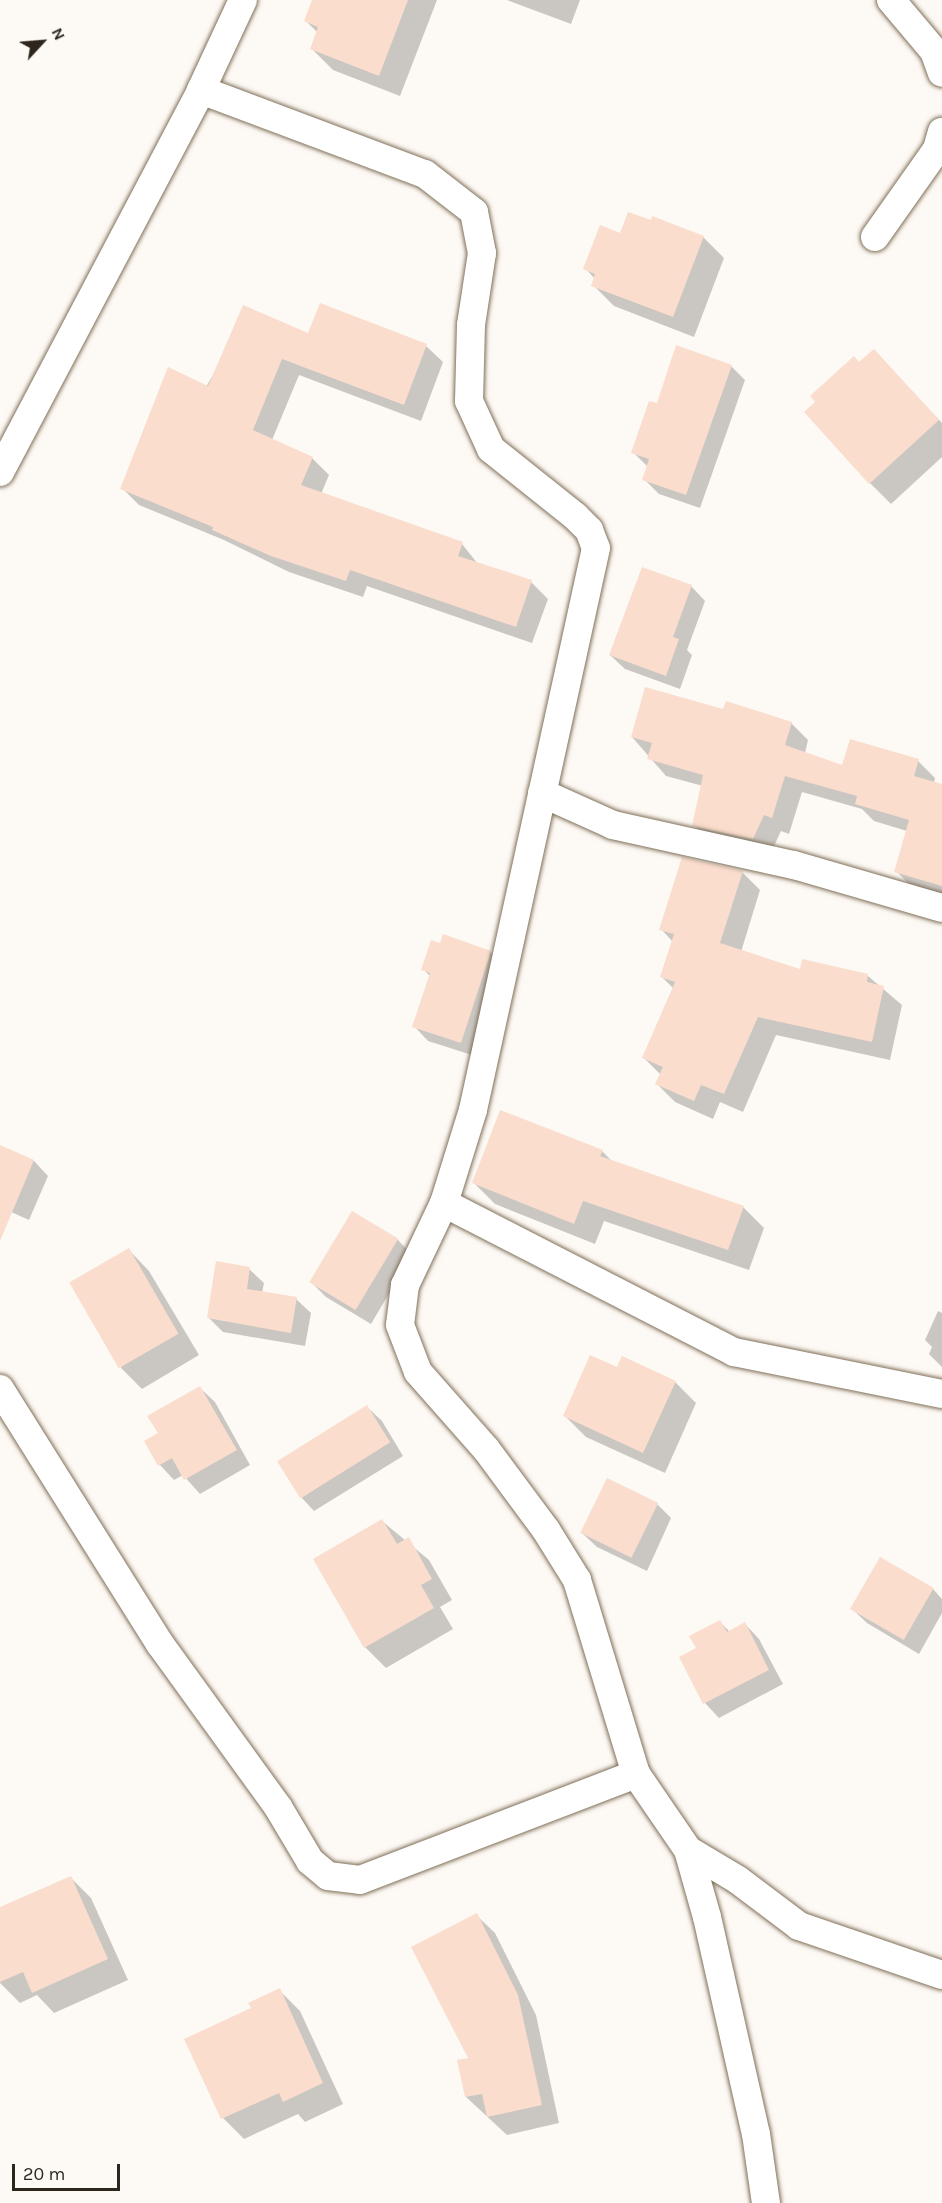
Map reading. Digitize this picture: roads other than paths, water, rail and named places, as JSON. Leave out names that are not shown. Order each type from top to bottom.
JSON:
[{"type":"street","points":[[0,472],[201,90],[243,0]]},
{"type":"street","points":[[891,0],[934,51],[942,73]]},
{"type":"street","points":[[201,90],[425,174],[474,212],[482,253],[471,325],[469,401],[491,448],[575,516],[589,530],[596,548],[473,1110],[444,1203],[405,1285],[399,1325],[418,1372],[486,1449],[546,1530],[577,1580],[636,1774],[688,1850],[707,1917],[756,2134],[764,2202]]},
{"type":"street","points":[[875,237],[937,149],[942,132]]},
{"type":"street","points":[[542,793],[613,825],[794,865],[942,908]]},
{"type":"street","points":[[444,1203],[734,1352],[942,1394]]},
{"type":"street","points":[[0,1389],[160,1644],[278,1807],[310,1861],[328,1876],[360,1880],[636,1774]]},
{"type":"street","points":[[688,1850],[738,1880],[799,1926],[942,1975]]}]
